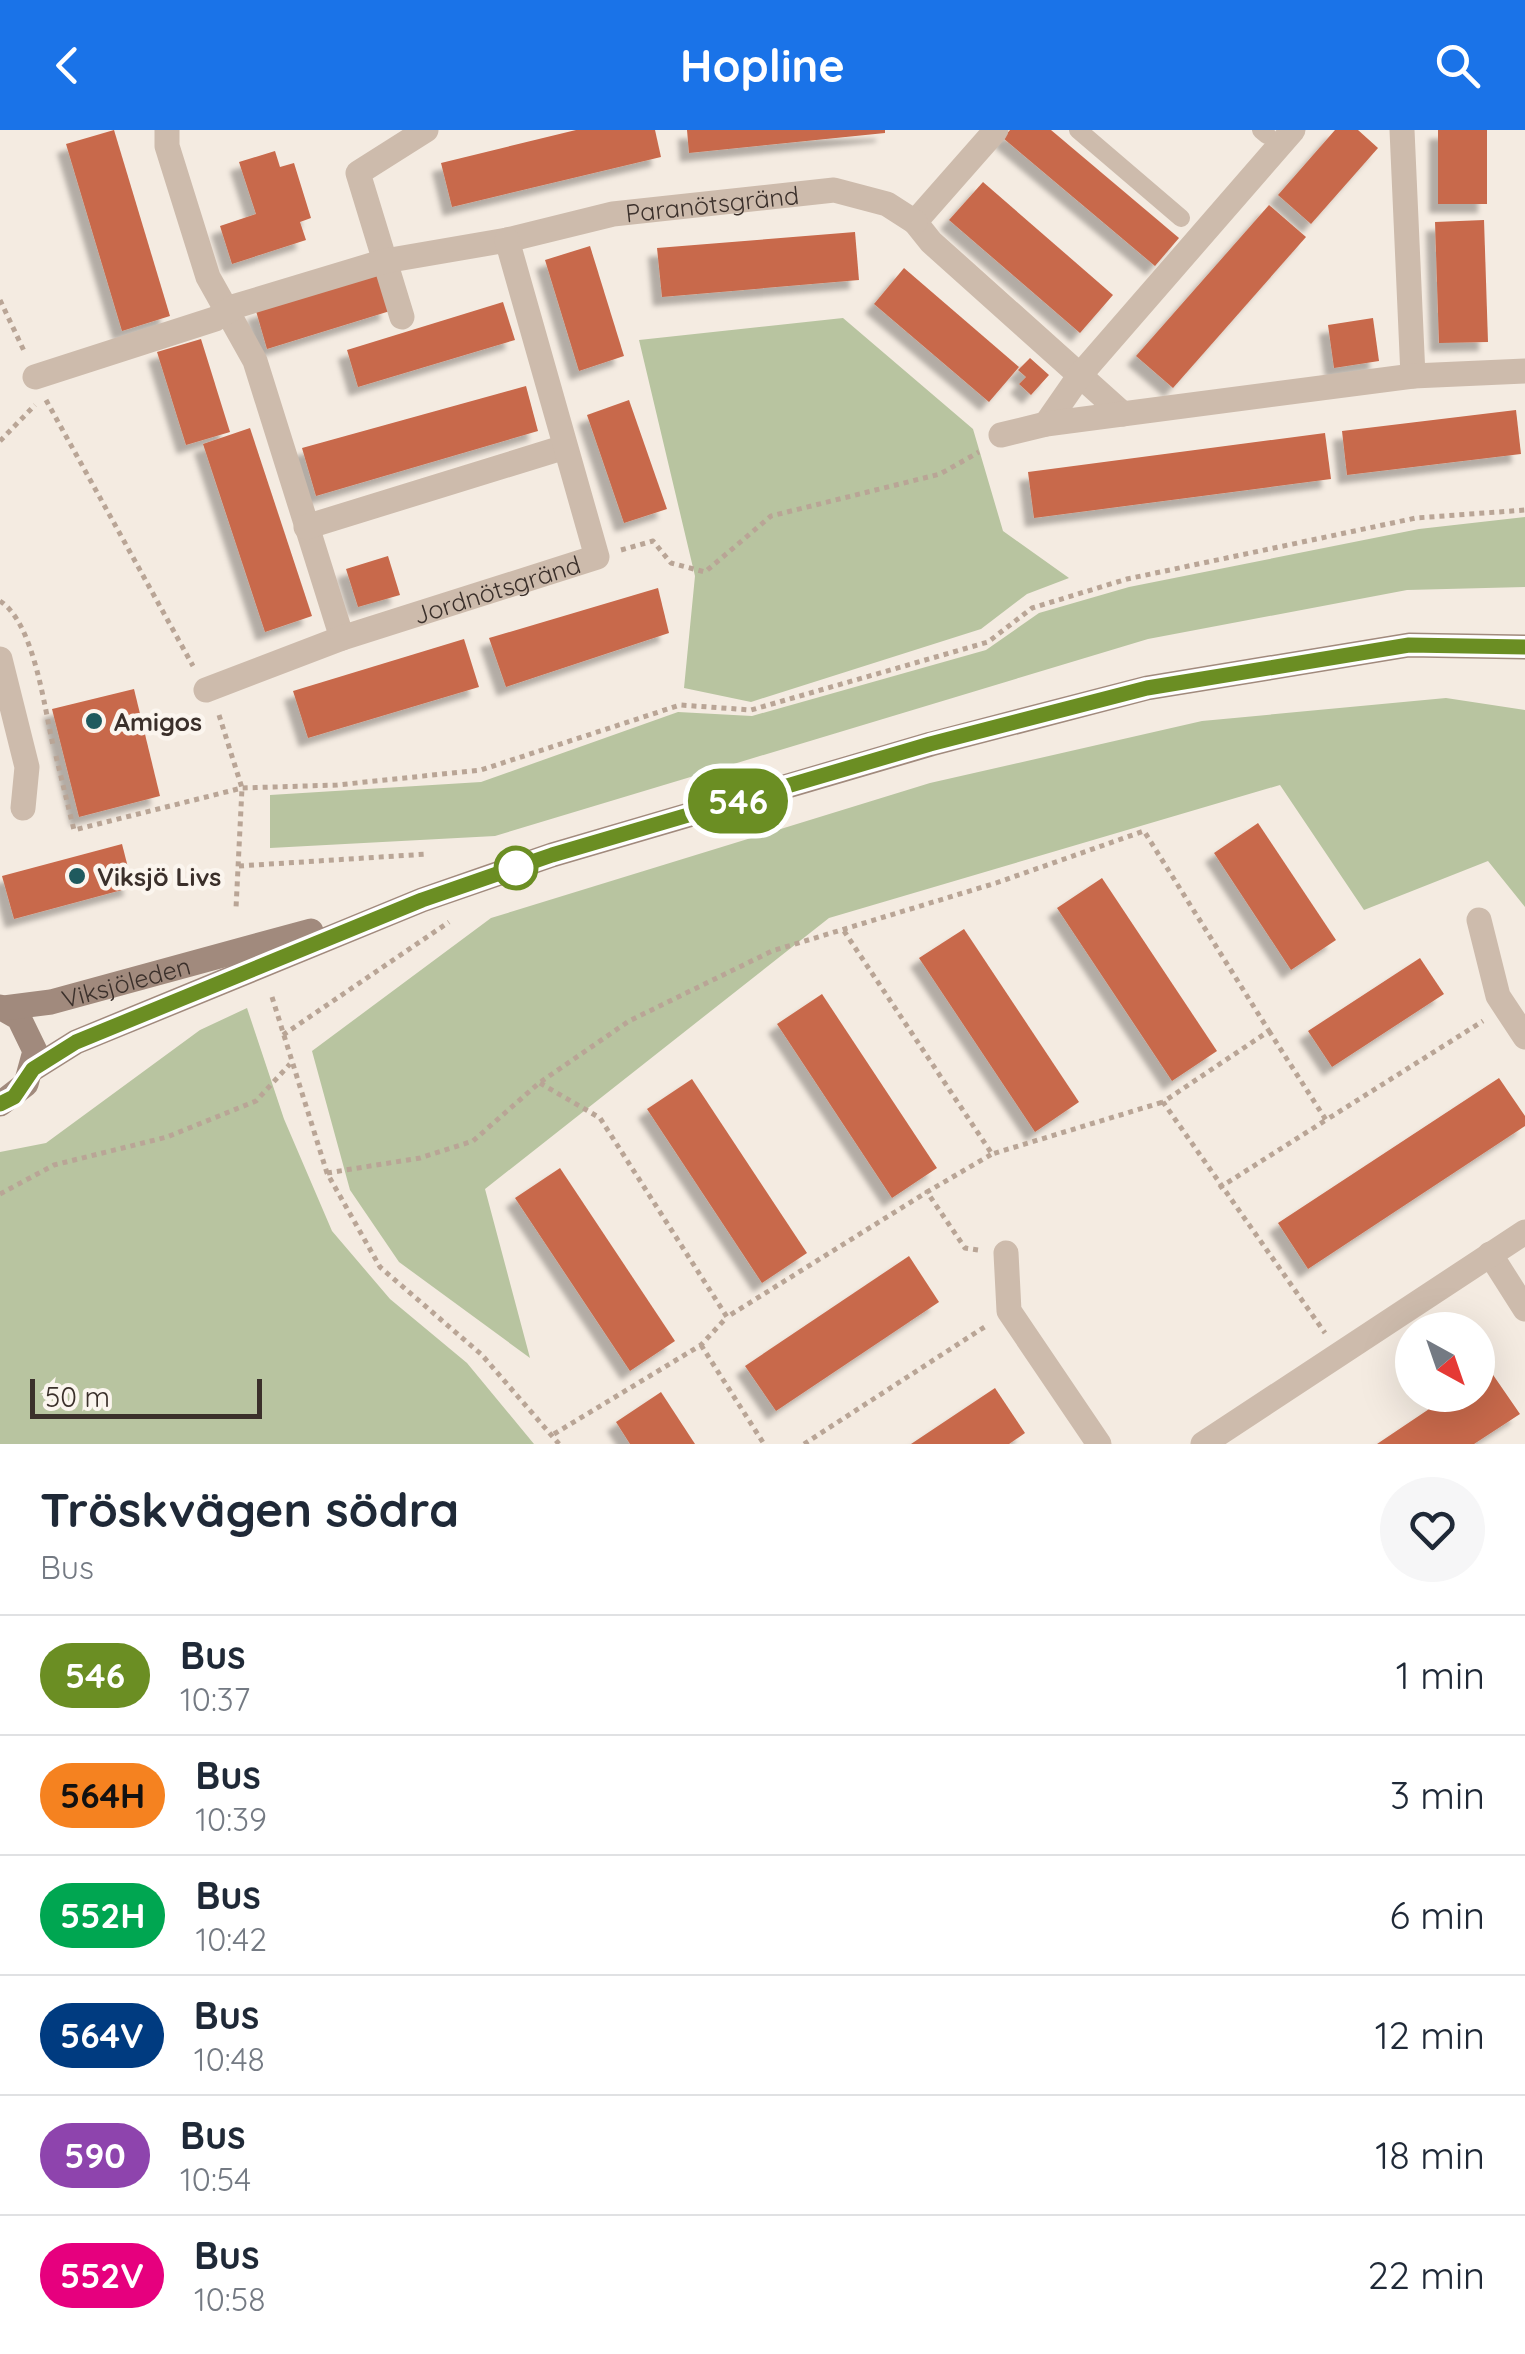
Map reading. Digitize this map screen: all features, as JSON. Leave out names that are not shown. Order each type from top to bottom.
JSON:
[{"type":"main road","name":"Viksjöleden","points":[[2,1008],[51,1002],[422,900],[628,832],[930,744],[1147,688],[1409,645],[1525,647]]},
{"type":"main road","name":"Viksjöleden","points":[[0,1104],[14,1097],[33,1069],[76,1042],[422,900]]},
{"type":"main road","points":[[2,1008],[30,1033],[33,1069]]},
{"type":"street","points":[[167,130],[167,146],[208,277],[255,361],[342,638]]},
{"type":"street","points":[[402,317],[358,173],[426,130]]},
{"type":"street","points":[[914,222],[996,130]]},
{"type":"street","points":[[1046,424],[1080,375],[1293,130]]},
{"type":"street","points":[[1402,130],[1413,376]]},
{"type":"street","name":"Paranötsgränd","points":[[507,240],[613,214],[834,190],[888,204],[914,222],[931,242],[1123,414]]},
{"type":"street","points":[[40,386],[215,320],[227,311],[386,261],[507,240]]},
{"type":"street","name":"Jordnötsgränd","points":[[206,690],[342,638],[598,557],[507,240]]},
{"type":"street","points":[[1001,435],[1046,424],[1413,376],[1525,371]]},
{"type":"street","points":[[306,527],[565,447]]},
{"type":"street","points":[[0,659],[27,767],[23,808]]},
{"type":"street","points":[[1479,920],[1506,1007],[1525,1038]]},
{"type":"street","points":[[1203,1444],[1525,1232]]},
{"type":"street","points":[[1006,1253],[1009,1311],[1099,1444]]},
{"type":"street","points":[[1490,1254],[1525,1309]]},
{"type":"lane","points":[[1078,130],[1181,218]]},
{"type":"path","points":[[0,300],[40,386],[214,702],[242,788],[236,908]]},
{"type":"path","points":[[0,442],[40,386]]},
{"type":"path","points":[[598,557],[654,541],[671,563],[705,572],[771,516],[940,474],[965,464],[1001,435]]},
{"type":"path","points":[[0,601],[9,607],[29,642],[74,830],[242,788],[337,785],[481,770],[680,705],[751,710],[988,642],[1032,608],[1127,579],[1416,518],[1525,510]]},
{"type":"path","points":[[328,1173],[420,1158],[473,1141],[538,1082],[629,1021],[772,951],[996,884],[1144,831],[1326,1120]]},
{"type":"path","points":[[238,866],[428,854]]},
{"type":"path","points":[[282,1035],[456,918]]},
{"type":"path","points":[[844,930],[992,1154]]},
{"type":"path","points":[[272,997],[290,1064],[328,1173],[380,1267],[482,1355],[560,1444]]},
{"type":"path","points":[[1220,1188],[1506,1007]]},
{"type":"path","points":[[554,1434],[702,1344],[726,1318],[992,1154],[1164,1102],[1269,1031]]},
{"type":"path","points":[[0,1194],[54,1164],[167,1137],[256,1101],[290,1064]]},
{"type":"path","points":[[538,1082],[600,1118],[726,1318]]},
{"type":"path","points":[[1164,1102],[1220,1188],[1340,1353]]},
{"type":"path","points":[[926,1192],[965,1248],[1006,1253]]},
{"type":"path","points":[[804,1444],[1009,1311]]},
{"type":"path","points":[[702,1344],[764,1444]]},
{"type":"green space","points":[[843,318],[973,429],[1003,531],[1069,578],[1027,594],[981,629],[751,702],[684,688],[695,576],[639,340]]},
{"type":"green space","points":[[1525,517],[1525,587],[1407,590],[1148,639],[495,836],[270,848],[270,795],[481,782],[678,712],[752,716],[986,650],[1039,613],[1129,587],[1419,529]]},
{"type":"green space","points":[[1446,698],[1525,710],[1525,907],[1488,861],[1364,910],[1280,785],[829,918],[485,1189],[530,1358],[399,1262],[350,1190],[312,1051],[491,918],[930,783],[1202,721]]},
{"type":"green space","points":[[247,1008],[284,1119],[332,1231],[390,1299],[467,1363],[534,1444],[0,1444],[0,1152],[46,1143],[200,1030]]},
{"type":"building","points":[[114,130],[170,316],[122,331],[66,144]]},
{"type":"building","points":[[576,130],[655,130],[661,157],[452,207],[441,163]]},
{"type":"building","points":[[687,130],[885,130],[885,133],[689,153]]},
{"type":"building","points":[[1010,130],[1051,130],[1179,238],[1155,266],[1003,138]]},
{"type":"building","points":[[1335,130],[1358,130],[1378,148],[1311,224],[1278,195]]},
{"type":"building","points":[[1438,130],[1487,130],[1487,204],[1438,204]]},
{"type":"building","points":[[275,151],[280,167],[294,163],[311,218],[300,222],[306,240],[232,264],[220,226],[256,214],[239,162]]},
{"type":"building","points":[[983,182],[1113,295],[1080,333],[949,220]]},
{"type":"building","points":[[1269,205],[1306,237],[1173,388],[1136,356]]},
{"type":"building","points":[[1484,220],[1488,342],[1439,343],[1435,222]]},
{"type":"building","points":[[855,232],[859,280],[662,297],[657,248]]},
{"type":"building","points":[[590,246],[624,356],[579,371],[545,260]]},
{"type":"building","points":[[904,268],[1019,367],[989,402],[874,304]]},
{"type":"building","points":[[378,273],[390,311],[267,349],[256,311]]},
{"type":"building","points":[[503,302],[515,340],[358,387],[347,350]]},
{"type":"building","points":[[1373,318],[1379,361],[1334,368],[1328,325]]},
{"type":"building","points":[[201,339],[230,432],[186,445],[157,352]]},
{"type":"building","points":[[1030,358],[1049,375],[1031,395],[1019,384],[1026,377],[1018,370]]},
{"type":"building","points":[[526,386],[538,431],[316,496],[302,448]]},
{"type":"building","points":[[629,400],[667,509],[624,523],[587,415]]},
{"type":"building","points":[[1516,410],[1521,454],[1347,475],[1342,431]]},
{"type":"building","points":[[250,428],[312,616],[265,632],[203,444]]},
{"type":"building","points":[[1325,433],[1331,479],[1034,518],[1028,472]]},
{"type":"building","points":[[388,556],[400,595],[358,607],[346,569]]},
{"type":"building","points":[[658,588],[669,633],[506,687],[489,638]]},
{"type":"building","points":[[464,639],[479,687],[308,738],[293,691]]},
{"type":"building","points":[[134,689],[160,796],[79,817],[52,709]]},
{"type":"building","points":[[1258,823],[1336,940],[1291,970],[1214,853]]},
{"type":"building","points":[[122,844],[133,887],[14,919],[2,876]]},
{"type":"building","points":[[1102,878],[1217,1051],[1172,1081],[1057,908]]},
{"type":"building","points":[[964,929],[1079,1102],[1035,1132],[919,958]]},
{"type":"building","points":[[1420,958],[1444,994],[1332,1067],[1308,1031]]},
{"type":"building","points":[[822,994],[937,1168],[892,1198],[777,1024]]},
{"type":"building","points":[[1499,1078],[1525,1116],[1525,1126],[1308,1269],[1278,1223]]},
{"type":"building","points":[[692,1079],[807,1253],[762,1283],[647,1109]]},
{"type":"building","points":[[560,1168],[675,1341],[630,1371],[515,1198]]},
{"type":"building","points":[[909,1256],[939,1302],[776,1411],[745,1366]]},
{"type":"building","points":[[1495,1378],[1520,1414],[1474,1444],[1377,1444],[1425,1412],[1495,1412]]},
{"type":"building","points":[[995,1388],[1025,1433],[1009,1444],[911,1444]]},
{"type":"building","points":[[661,1392],[695,1444],[630,1444],[616,1422]]},
{"type":"bus line","name":"546","points":[[0,1104],[14,1097],[33,1069],[76,1042],[422,900],[552,855],[930,744],[1147,688],[1409,645],[1525,647]]},
{"type":"place","name":"Amigos","points":[[94,721]]},
{"type":"place","name":"Viksjö Livs","points":[[77,876]]}]
